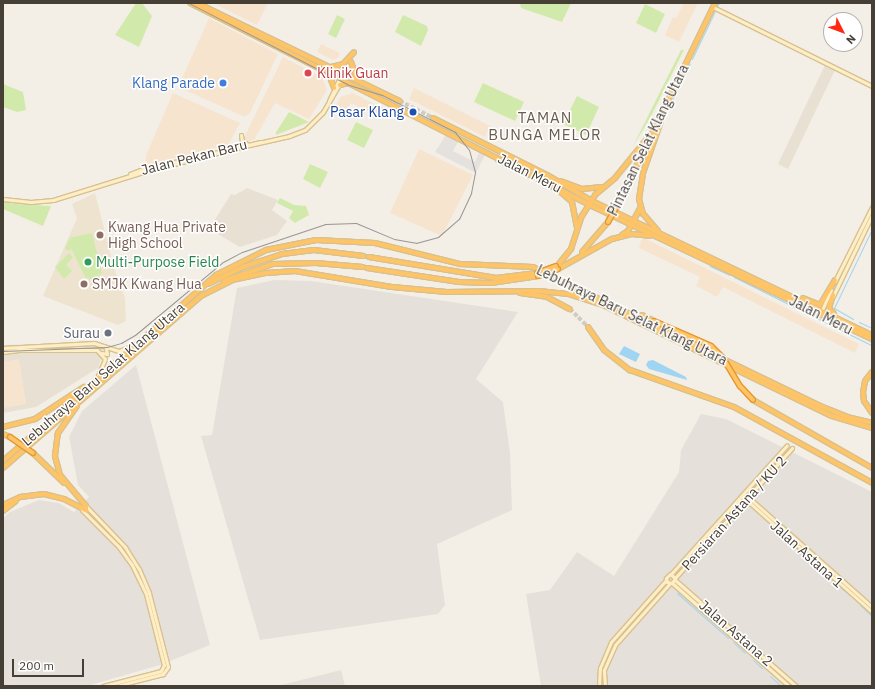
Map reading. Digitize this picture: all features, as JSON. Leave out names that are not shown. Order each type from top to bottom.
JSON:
[{"type":"highway","name":"Jalan Meru","points":[[190,3],[590,203],[780,290],[823,312],[851,324],[872,337]]},
{"type":"highway","points":[[197,3],[330,67],[337,67],[347,62],[354,52]]},
{"type":"highway","name":"Pintasan Selat Klang Utara","points":[[566,265],[586,249],[608,222],[714,5]]},
{"type":"highway","points":[[255,30],[280,44],[283,50]]},
{"type":"highway","points":[[320,62],[400,101]]},
{"type":"highway","points":[[351,62],[352,69],[360,82]]},
{"type":"highway","points":[[328,72],[334,88]]},
{"type":"highway","points":[[340,85],[349,83]]},
{"type":"highway","points":[[557,267],[571,249],[590,203],[636,154],[660,114]]},
{"type":"highway","points":[[660,114],[661,121],[639,190],[640,208],[648,222],[668,238]]},
{"type":"highway","name":"Jalan Meru","points":[[433,118],[547,175],[590,203]]},
{"type":"highway","points":[[547,175],[582,189],[595,189],[606,185]]},
{"type":"highway","points":[[542,178],[568,196],[572,202],[576,217],[577,233]]},
{"type":"highway","points":[[537,275],[566,265],[628,231],[640,208]]},
{"type":"highway","name":"Jalan Meru","points":[[632,223],[658,238],[872,337]]},
{"type":"highway","points":[[612,239],[632,234],[658,238]]},
{"type":"highway","name":"Lebuhraya Baru Selat Klang Utara","points":[[3,461],[223,270],[266,250],[305,241],[348,241],[391,246],[460,264],[533,267],[634,314],[818,405],[847,417],[872,423]]},
{"type":"highway","points":[[557,267],[586,249]]},
{"type":"highway","name":"Lebuhraya Baru Selat Klang Utara","points":[[203,288],[243,267],[282,254],[314,250],[496,278],[537,275]]},
{"type":"highway","name":"Lebuhraya Baru Selat Klang Utara","points":[[3,468],[201,296],[234,276],[273,264],[316,263],[365,268],[459,282],[490,283],[537,275]]},
{"type":"highway","name":"Lebuhraya Baru Selat Klang Utara","points":[[201,296],[232,280],[280,271],[312,273],[392,287],[447,292],[539,291],[587,299],[817,410],[847,422],[872,428]]},
{"type":"highway","points":[[780,290],[820,305],[835,280]]},
{"type":"highway","points":[[495,292],[540,295],[560,302],[570,309]]},
{"type":"highway","points":[[782,295],[823,312],[872,337]]},
{"type":"highway","points":[[833,295],[829,306],[831,313],[851,324]]},
{"type":"highway","points":[[634,314],[654,321],[711,346],[723,358],[740,386],[753,400],[872,468]]},
{"type":"highway","points":[[588,327],[604,350],[630,370],[734,407],[872,483]]},
{"type":"highway","points":[[872,372],[865,381],[863,392],[864,401],[872,413]]},
{"type":"highway","points":[[3,427],[35,419],[96,380]]},
{"type":"highway","points":[[72,490],[57,468],[56,443],[61,425],[89,392]]},
{"type":"highway","points":[[3,434],[10,437],[33,453],[72,490],[86,506],[86,510],[82,510],[58,496],[25,496],[3,505]]},
{"type":"highway","points":[[3,472],[8,464]]},
{"type":"highway","points":[[3,511],[25,496]]},
{"type":"street","points":[[714,5],[872,86]]},
{"type":"street","name":"Jalan Pekan Baru","points":[[328,105],[334,88],[344,74]]},
{"type":"street","name":"Jalan Pekan Baru","points":[[3,200],[31,202],[53,200],[129,176],[305,130],[328,105],[340,85],[341,78]]},
{"type":"street","points":[[241,136],[242,141],[248,144]]},
{"type":"street","name":"Jalan Pekan Baru","points":[[129,176],[143,169],[260,142]]},
{"type":"street","points":[[823,312],[835,280],[872,207]]},
{"type":"street","points":[[823,312],[833,295],[872,215]]},
{"type":"street","points":[[3,348],[94,343],[106,349],[127,349],[153,331]]},
{"type":"street","points":[[3,352],[95,350],[107,354],[106,349]]},
{"type":"street","points":[[96,380],[104,361],[101,353]]},
{"type":"street","name":"Persiaran Astana / KU 2","points":[[599,686],[600,668],[611,642],[787,445]]},
{"type":"street","name":"Persiaran Astana / KU 2","points":[[605,686],[604,670],[615,645],[792,448]]},
{"type":"street","name":"Jalan Astana 1","points":[[743,495],[872,606]]},
{"type":"street","name":"Jalan Astana 1","points":[[747,498],[872,612]]},
{"type":"street","points":[[86,506],[125,547],[139,569],[149,593],[167,664],[167,670],[163,674],[116,686]]},
{"type":"street","points":[[82,510],[119,547],[132,565],[146,594],[164,665],[161,671],[103,686]]},
{"type":"street","name":"Jalan Astana 2","points":[[671,574],[796,686]]},
{"type":"street","name":"Jalan Astana 2","points":[[666,580],[725,628],[789,686]]},
{"type":"street","points":[[725,628],[741,640],[747,642],[748,647],[762,662]]},
{"type":"shaded area","points":[[213,3],[268,3],[257,25]]},
{"type":"shaded area","points":[[684,3],[698,3],[679,42],[665,35],[673,17],[676,18]]},
{"type":"shaded area","points":[[209,18],[278,54],[250,113],[245,117],[178,87]]},
{"type":"shaded area","points":[[321,44],[340,53],[338,58],[333,60],[317,52]]},
{"type":"shaded area","points":[[283,57],[322,77],[327,90],[309,119],[275,103],[254,140],[246,142],[243,140]]},
{"type":"shaded area","points":[[825,65],[835,70],[788,169],[778,164]]},
{"type":"shaded area","points":[[414,88],[490,126],[485,137],[409,99]]},
{"type":"shaded area","points":[[173,93],[240,123],[228,145],[146,165],[146,155]]},
{"type":"shaded area","points":[[353,93],[384,109],[380,117],[351,103],[345,112],[335,107],[340,97]]},
{"type":"shaded area","points":[[446,135],[458,142],[453,151],[475,162],[479,153],[485,155],[476,173],[435,152]]},
{"type":"shaded area","points":[[419,149],[473,175],[442,236],[390,213]]},
{"type":"shaded area","points":[[247,188],[278,200],[272,210],[287,221],[277,235],[240,247],[209,229],[231,194],[235,195]]},
{"type":"shaded area","name":"SMJK Kwang Hua","points":[[95,193],[114,268],[125,298],[126,321],[118,325],[43,296],[77,218],[72,204]]},
{"type":"shaded area","points":[[644,238],[859,344],[855,353],[723,287],[717,297],[696,286],[700,277],[639,248],[641,240]]},
{"type":"shaded area","points":[[274,280],[311,281],[518,312],[476,379],[503,402],[510,453],[512,510],[437,544],[445,605],[438,614],[260,640],[201,436],[212,435],[237,288]]},
{"type":"shaded area","points":[[99,342],[105,346],[98,368],[36,407],[3,413],[3,345]]},
{"type":"shaded area","points":[[19,359],[26,404],[3,408],[3,362]]},
{"type":"shaded area","points":[[136,365],[210,645],[160,665],[87,686],[3,686],[3,518],[10,512],[39,500],[59,503],[74,512],[89,497],[78,485],[69,437],[82,411]]},
{"type":"shaded area","points":[[701,414],[726,419],[872,492],[872,686],[541,686],[526,594],[550,590],[577,552],[614,576],[679,472],[681,450]]},
{"type":"shaded area","points":[[341,670],[345,686],[277,686]]},
{"type":"green space","points":[[136,3],[142,3],[152,16],[139,47],[115,35]]},
{"type":"green space","points":[[520,3],[571,3],[562,22],[521,8]]},
{"type":"green space","points":[[645,4],[665,14],[656,33],[636,23]]},
{"type":"green space","points":[[337,15],[345,19],[336,38],[328,34]]},
{"type":"green space","points":[[403,15],[427,26],[428,30],[421,46],[395,32]]},
{"type":"green space","points":[[681,50],[684,50],[650,118],[632,148]]},
{"type":"green space","name":"TAMAN BUNGA MELOR","points":[[483,83],[524,102],[515,121],[474,102]]},
{"type":"green space","points":[[3,84],[23,92],[26,110],[17,112],[3,107]]},
{"type":"green space","points":[[577,96],[599,107],[586,135],[563,124]]},
{"type":"green space","points":[[289,112],[309,122],[276,135],[276,132]]},
{"type":"green space","points":[[356,122],[373,130],[364,148],[347,140]]},
{"type":"green space","points":[[310,164],[328,172],[320,188],[303,179]]},
{"type":"green space","points":[[280,198],[294,205],[306,206],[309,215],[295,223],[289,218],[293,211],[277,203]]},
{"type":"green space","points":[[3,202],[51,206],[43,226],[3,209]]},
{"type":"green space","name":"Multi-Purpose Field","points":[[92,233],[102,273],[93,280],[85,277],[71,248],[70,251],[65,249],[69,239],[74,241],[69,238]]},
{"type":"green space","points":[[69,253],[73,257],[66,265],[72,271],[64,279],[55,267]]},
{"type":"water","points":[[624,346],[640,354],[636,362],[619,354]]},
{"type":"water","points":[[653,360],[686,377],[687,380],[649,369],[646,365],[648,361]]},
{"type":"waterway","points":[[692,59],[715,11]]},
{"type":"waterway","points":[[688,67],[690,63]]},
{"type":"waterway","points":[[682,78],[687,69]]},
{"type":"waterway","points":[[668,109],[671,102]]},
{"type":"waterway","points":[[495,161],[528,177]]},
{"type":"waterway","points":[[536,181],[560,194]]},
{"type":"waterway","points":[[853,319],[834,308],[872,229]]},
{"type":"waterway","points":[[710,266],[729,275]]},
{"type":"waterway","points":[[734,277],[871,345]]},
{"type":"waterway","points":[[859,322],[872,328]]},
{"type":"waterway","points":[[751,506],[812,562]]},
{"type":"waterway","points":[[823,572],[848,594]]},
{"type":"waterway","points":[[677,593],[728,638]]},
{"type":"waterway","points":[[860,605],[872,616]]},
{"type":"waterway","points":[[733,642],[745,653]]},
{"type":"waterway","points":[[753,660],[762,668]]},
{"type":"waterway","points":[[770,676],[781,686]]},
{"type":"tunnel","points":[[400,101],[433,118]]},
{"type":"tunnel","points":[[570,309],[588,327]]},
{"type":"tram line","points":[[3,351],[107,347],[121,343],[135,335],[223,262],[242,252],[325,224],[356,223],[394,239],[416,243],[438,237],[459,219],[471,193],[475,172],[469,150],[455,132],[382,95],[347,84],[189,3]]},
{"type":"place","name":"Klinik Guan","points":[[308,73]]},
{"type":"place","name":"Klang Parade","points":[[223,83]]},
{"type":"place","name":"Pasar Klang","points":[[413,112]]},
{"type":"place","name":"Kwang Hua Private High School","points":[[100,235]]},
{"type":"place","name":"Multi-Purpose Field","points":[[88,262]]},
{"type":"place","name":"SMJK Kwang Hua","points":[[84,284]]},
{"type":"place","name":"Surau","points":[[108,333]]},
{"type":"district","name":"TAMAN BUNGA MELOR","points":[[545,126]]}]
